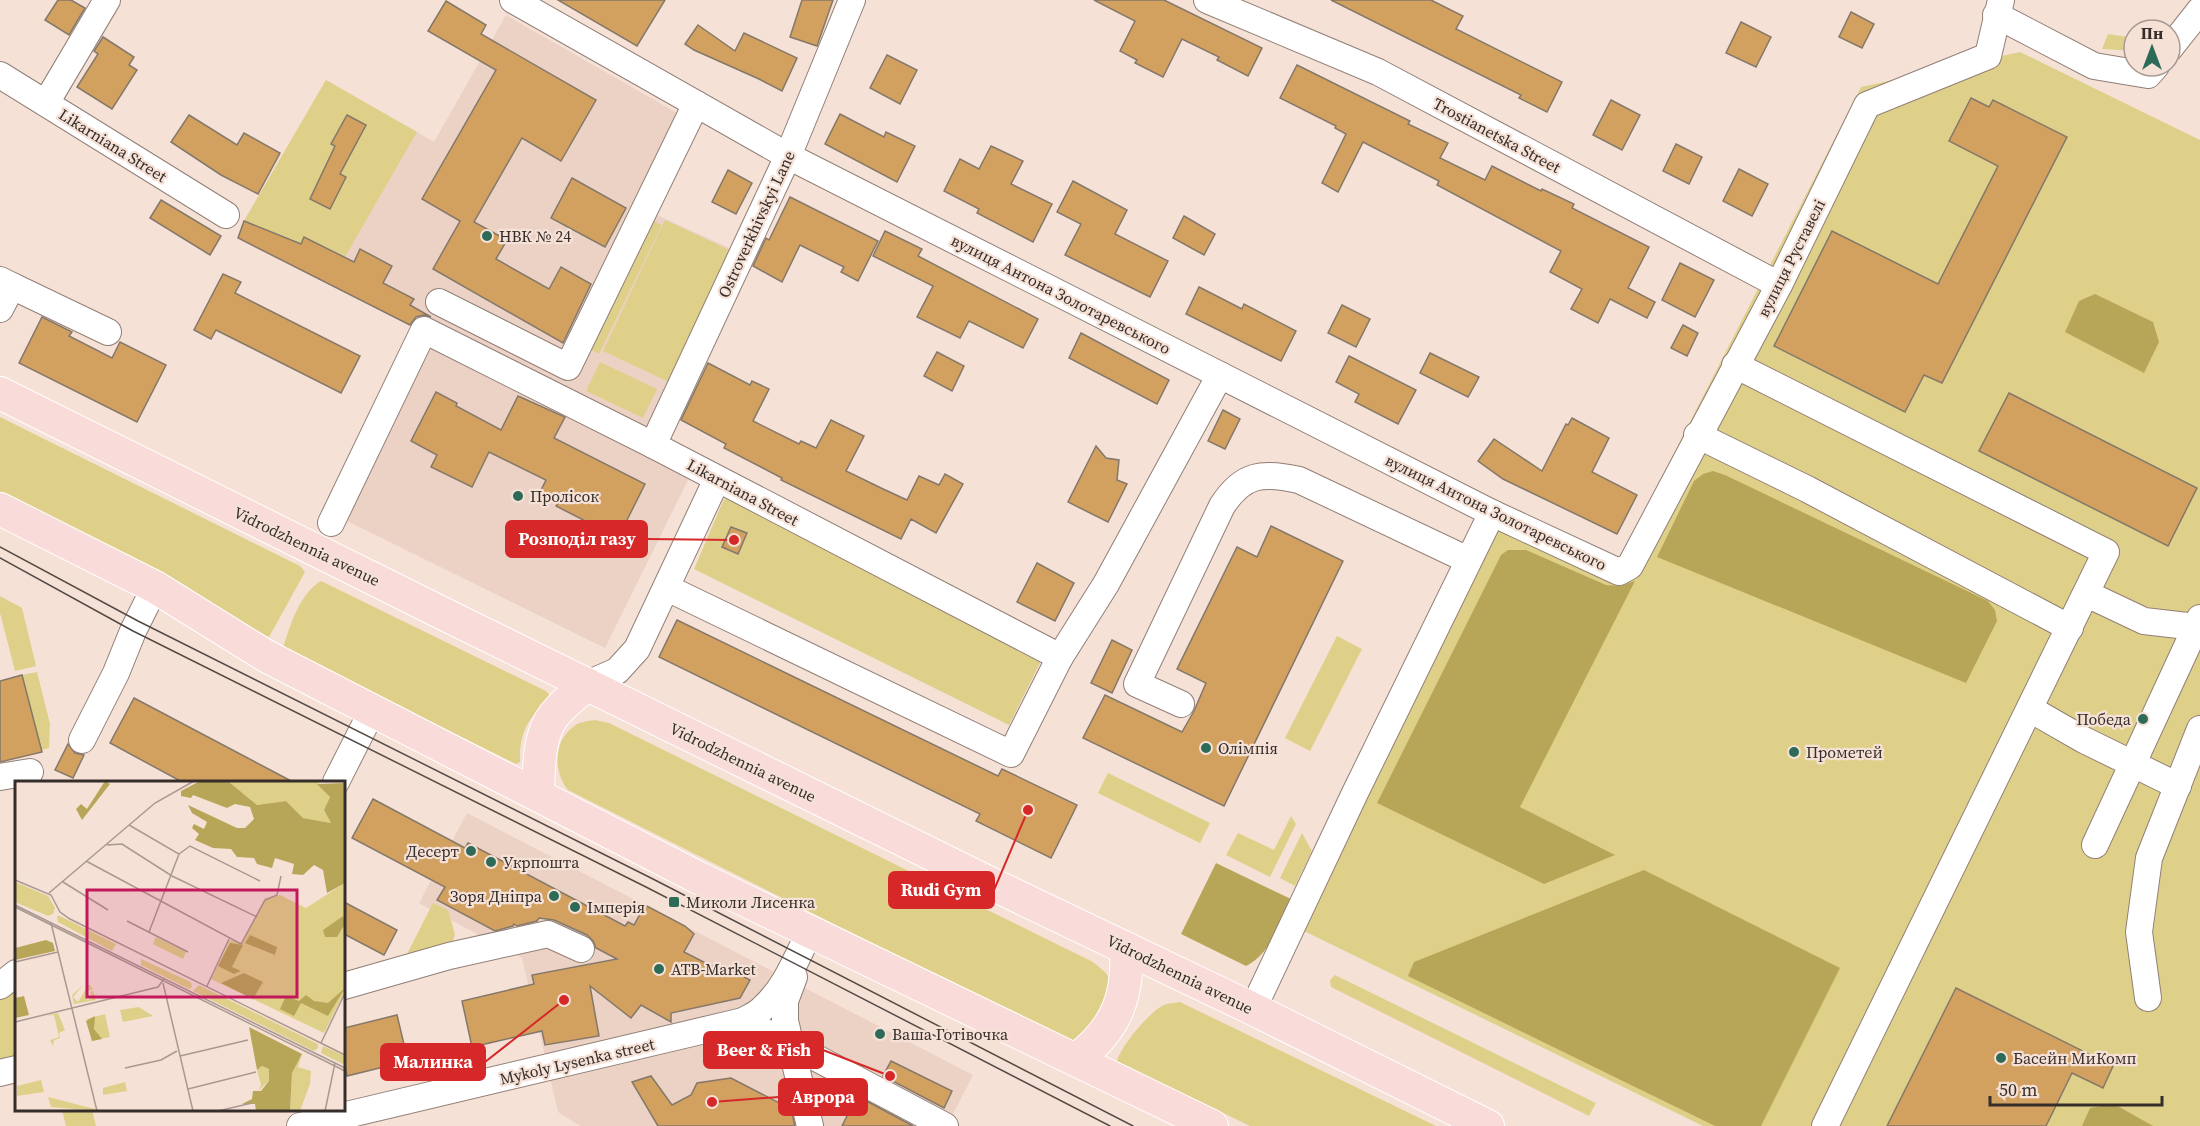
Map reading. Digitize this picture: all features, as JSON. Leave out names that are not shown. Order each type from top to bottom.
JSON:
[{"type":"main road","name":"Vidrodzhennia avenue","points":[[0,393],[1488,1126]]},
{"type":"main road","points":[[0,509],[155,587],[266,656],[697,877],[1212,1126]]},
{"type":"main road","points":[[538,795],[539,765],[544,738],[550,722],[561,708],[587,684]]},
{"type":"main road","points":[[1077,1059],[1095,1046],[1109,1029],[1120,1007],[1125,990],[1126,948]]},
{"type":"street","points":[[46,104],[107,0]]},
{"type":"street","name":"вулиця Антона Золотаревського","points":[[513,0],[788,156],[1492,513],[1619,572]]},
{"type":"street","name":"Ostroverkhivskyi Lane","points":[[653,445],[788,156],[852,0]]},
{"type":"street","name":"Trostianetska Street","points":[[1207,0],[1378,72],[1779,285]]},
{"type":"street","points":[[1998,7],[2094,66],[2122,71]]},
{"type":"street","name":"вулиця Руставелі","points":[[1619,572],[1630,566],[1697,435],[1779,285],[1867,105],[1988,56],[1998,7]]},
{"type":"street","points":[[2182,33],[2200,10]]},
{"type":"street","name":"Likarniana Street","points":[[0,75],[226,215]]},
{"type":"street","points":[[439,302],[568,367],[696,104]]},
{"type":"street","points":[[0,309],[6,283],[108,332]]},
{"type":"street","name":"Likarniana Street","points":[[331,523],[424,330],[653,445],[1060,657]]},
{"type":"street","points":[[1735,365],[2106,552],[1824,1126]]},
{"type":"street","points":[[667,588],[1011,754],[1060,657],[1106,584],[1220,375]]},
{"type":"street","points":[[1697,435],[1807,489],[2070,628]]},
{"type":"street","points":[[1180,704],[1137,684],[1222,506],[1232,490],[1250,479],[1274,475],[1299,480],[1468,560]]},
{"type":"street","points":[[587,684],[617,670],[637,649],[717,479]]},
{"type":"street","points":[[1254,1009],[1355,793],[1492,513]]},
{"type":"street","points":[[82,740],[155,587]]},
{"type":"street","points":[[2087,594],[2144,621],[2198,623],[2095,845]]},
{"type":"street","points":[[2030,709],[2084,740],[2178,786]]},
{"type":"street","points":[[337,781],[372,711]]},
{"type":"street","points":[[2148,998],[2139,932],[2149,858],[2200,729]]},
{"type":"street","points":[[0,777],[30,772]]},
{"type":"street","points":[[810,931],[785,1001],[785,1022],[810,1126]]},
{"type":"street","name":"Mykoly Lysenka street","points":[[300,1126],[341,1113],[743,1022],[763,1009],[774,996],[794,964],[810,931]]},
{"type":"street","points":[[345,986],[449,956],[548,934],[581,949]]},
{"type":"street","points":[[0,986],[15,974]]},
{"type":"street","points":[[743,1022],[790,1044],[945,1126]]},
{"type":"street","points":[[0,1073],[15,1070]]},
{"type":"shaded area","name":"НВК № 24","points":[[506,15],[693,122],[646,210],[736,251],[649,434],[560,391],[244,221],[326,80],[434,142]]},
{"type":"shaded area","points":[[2108,34],[2122,36],[2122,50],[2102,49]]},
{"type":"shaded area","name":"Прометей","points":[[2020,52],[2200,140],[2200,1126],[1703,1126],[1302,930],[1497,529],[1595,574],[1623,553],[1861,87]]},
{"type":"shaded area","points":[[326,80],[417,132],[345,257],[305,237],[301,244],[244,221]]},
{"type":"shaded area","points":[[645,217],[662,225],[599,354],[582,345]]},
{"type":"shaded area","points":[[665,220],[734,252],[671,383],[603,351]]},
{"type":"shaded area","points":[[2095,294],[2153,322],[2159,342],[2144,373],[2065,332],[2079,301]]},
{"type":"shaded area","name":"Пролісок","points":[[432,343],[692,472],[605,648],[345,520]]},
{"type":"shaded area","points":[[600,362],[657,389],[643,418],[586,391]]},
{"type":"shaded area","points":[[0,417],[300,566],[305,572],[269,637],[0,496]]},
{"type":"shaded area","points":[[1713,471],[1988,601],[1995,610],[1997,621],[1966,683],[1657,557],[1694,481],[1703,474]]},
{"type":"shaded area","points":[[724,499],[742,500],[1043,657],[1009,725],[694,569]]},
{"type":"shaded area","points":[[1508,550],[1526,550],[1606,585],[1620,586],[1635,581],[1520,807],[1615,855],[1544,884],[1377,803],[1501,555]]},
{"type":"shaded area","points":[[321,581],[546,691],[549,694],[548,702],[535,714],[523,736],[520,762],[516,764],[283,649],[301,602]]},
{"type":"shaded area","points":[[0,596],[22,608],[36,666],[15,671],[0,613]]},
{"type":"shaded area","points":[[1337,636],[1362,649],[1310,751],[1285,738]]},
{"type":"shaded area","points":[[37,672],[50,724],[49,748],[41,750],[22,675]]},
{"type":"shaded area","points":[[595,720],[609,723],[1093,962],[1108,976],[1111,985],[1107,1000],[1087,1036],[1068,1042],[568,790],[558,767],[561,742],[574,726]]},
{"type":"shaded area","points":[[1108,773],[1210,823],[1200,843],[1098,793]]},
{"type":"shaded area","points":[[467,813],[973,1075],[947,1126],[580,1126],[558,1112],[522,958],[419,903]]},
{"type":"shaded area","points":[[1291,816],[1296,824],[1270,877],[1226,855],[1238,833],[1274,850]]},
{"type":"shaded area","points":[[1302,833],[1312,851],[1295,886],[1280,878]]},
{"type":"shaded area","points":[[1216,863],[1291,899],[1268,946],[1262,954],[1246,966],[1181,934]]},
{"type":"shaded area","points":[[1644,870],[1840,968],[1761,1126],[1715,1126],[1408,976],[1414,962]]},
{"type":"shaded area","points":[[433,903],[448,910],[455,934],[453,941],[403,962]]},
{"type":"shaded area","points":[[1335,975],[1596,1103],[1589,1116],[1331,987],[1330,980]]},
{"type":"shaded area","points":[[15,985],[15,1063],[0,1067],[0,1000]]},
{"type":"shaded area","points":[[1180,1002],[1436,1126],[1250,1126],[1117,1061],[1129,1039],[1156,1010],[1164,1005]]},
{"type":"shaded area","points":[[2114,1104],[2153,1126],[2082,1126],[2090,1108]]},
{"type":"shaded area","points":[[62,1111],[92,1111],[96,1126],[66,1126]]},
{"type":"building","points":[[58,0],[71,0],[85,8],[69,35],[45,20]]},
{"type":"building","points":[[558,0],[665,0],[637,46]]},
{"type":"building","points":[[802,0],[833,0],[817,46],[790,37]]},
{"type":"building","points":[[1094,0],[1164,0],[1262,48],[1248,76],[1217,60],[1219,57],[1182,39],[1163,77],[1135,63],[1137,60],[1120,51],[1135,21]]},
{"type":"building","points":[[1331,0],[1431,0],[1463,16],[1456,29],[1562,82],[1547,112],[1519,98],[1521,95]]},
{"type":"building","points":[[446,1],[486,25],[481,34],[596,100],[561,161],[522,138],[474,222],[507,240],[496,259],[549,289],[561,267],[591,284],[563,343],[433,269],[460,221],[422,199],[496,70],[428,31]]},
{"type":"building","points":[[1851,12],[1874,24],[1862,48],[1839,37]]},
{"type":"building","points":[[1741,22],[1771,37],[1756,67],[1726,53]]},
{"type":"building","points":[[698,25],[735,51],[744,33],[797,58],[782,91],[685,44]]},
{"type":"building","points":[[103,37],[134,57],[129,65],[137,70],[112,109],[77,87],[98,54],[94,51]]},
{"type":"building","points":[[887,55],[917,70],[900,104],[870,88]]},
{"type":"building","points":[[1297,65],[1410,121],[1408,124],[1448,143],[1440,158],[1485,180],[1492,166],[1541,191],[1542,189],[1574,204],[1572,208],[1649,247],[1628,288],[1655,302],[1647,318],[1610,299],[1598,323],[1571,309],[1582,289],[1550,272],[1561,251],[1437,185],[1439,181],[1363,142],[1338,192],[1322,183],[1346,134],[1335,128],[1336,126],[1280,98]]},
{"type":"building","points":[[1971,98],[1989,107],[1993,100],[2067,137],[1942,383],[1924,375],[1905,412],[1774,346],[1832,231],[1938,284],[1998,166],[1949,141]]},
{"type":"building","points":[[1611,100],[1640,115],[1622,150],[1593,135]]},
{"type":"building","points":[[840,114],[884,137],[886,132],[915,146],[897,182],[825,144]]},
{"type":"building","points":[[189,115],[237,145],[244,133],[280,153],[258,194],[221,175],[171,142]]},
{"type":"building","points":[[347,115],[366,125],[340,174],[346,177],[330,209],[310,199],[335,146],[331,144]]},
{"type":"building","points":[[1676,144],[1702,157],[1689,184],[1663,171]]},
{"type":"building","points":[[991,146],[1023,161],[1011,184],[1052,204],[1033,242],[977,213],[979,209],[944,191],[960,159],[979,169]]},
{"type":"building","points":[[1739,169],[1768,184],[1752,216],[1723,201]]},
{"type":"building","points":[[728,170],[752,183],[736,214],[712,202]]},
{"type":"building","points":[[572,178],[626,208],[605,247],[551,218]]},
{"type":"building","points":[[1073,181],[1127,210],[1115,234],[1168,261],[1150,297],[1065,255],[1081,224],[1057,212]]},
{"type":"building","points":[[790,197],[878,241],[858,281],[841,272],[844,267],[800,245],[782,282],[753,266],[766,238],[769,240]]},
{"type":"building","points":[[161,200],[221,236],[210,255],[150,218]]},
{"type":"building","points":[[1184,216],[1215,234],[1204,255],[1173,238]]},
{"type":"building","points":[[244,221],[301,244],[304,237],[354,262],[360,249],[392,266],[383,283],[414,299],[410,305],[431,317],[424,315],[416,317],[410,325],[238,238]]},
{"type":"building","points":[[885,231],[922,249],[918,256],[1038,319],[1023,348],[969,321],[960,338],[917,317],[933,286],[873,256]]},
{"type":"building","points":[[1680,263],[1714,280],[1695,317],[1662,300]]},
{"type":"building","points":[[223,274],[241,282],[235,293],[360,356],[341,393],[216,330],[211,339],[194,330]]},
{"type":"building","points":[[1199,287],[1242,309],[1244,304],[1296,331],[1281,361],[1186,314]]},
{"type":"building","points":[[1342,305],[1370,319],[1356,347],[1328,333]]},
{"type":"building","points":[[42,317],[72,332],[69,336],[112,358],[120,342],[166,365],[137,422],[19,363]]},
{"type":"building","points":[[1683,325],[1698,333],[1687,356],[1671,348]]},
{"type":"building","points":[[1081,333],[1169,380],[1157,404],[1069,358]]},
{"type":"building","points":[[937,352],[964,366],[952,391],[924,376]]},
{"type":"building","points":[[1430,353],[1479,377],[1468,397],[1420,373]]},
{"type":"building","points":[[1349,356],[1416,390],[1398,424],[1355,402],[1359,394],[1336,382]]},
{"type":"building","points":[[708,363],[750,385],[752,381],[769,389],[753,421],[799,444],[801,441],[816,448],[831,420],[864,436],[846,471],[881,488],[907,500],[919,476],[939,485],[945,474],[963,484],[936,533],[911,519],[901,539],[781,480],[782,478],[724,448],[726,444],[681,420]]},
{"type":"building","points":[[436,392],[457,403],[456,406],[501,430],[518,396],[565,417],[554,438],[645,484],[620,534],[599,524],[597,527],[556,506],[558,503],[539,494],[546,480],[489,452],[472,487],[431,467],[437,455],[411,441]]},
{"type":"building","points":[[2009,393],[2197,488],[2168,546],[1979,451]]},
{"type":"building","points":[[1223,410],[1240,419],[1225,449],[1208,441]]},
{"type":"building","points":[[1572,418],[1609,438],[1592,472],[1637,495],[1617,534],[1503,479],[1478,461],[1494,439],[1542,471],[1566,424],[1568,425]]},
{"type":"building","points":[[1096,446],[1106,458],[1119,460],[1117,480],[1127,484],[1108,522],[1068,502]]},
{"type":"building","points":[[1271,526],[1343,561],[1224,806],[1083,738],[1105,695],[1182,732],[1206,683],[1177,669],[1237,547],[1257,557]]},
{"type":"building","points":[[731,527],[747,533],[738,554],[722,547]]},
{"type":"building","points":[[1037,563],[1074,583],[1055,621],[1017,602]]},
{"type":"building","points":[[677,620],[998,776],[1002,769],[1077,805],[1051,858],[976,821],[980,814],[659,657]]},
{"type":"building","points":[[1112,640],[1132,650],[1112,693],[1091,683]]},
{"type":"building","points":[[22,675],[42,752],[0,762],[0,681]]},
{"type":"building","points":[[134,698],[291,781],[180,781],[110,743]]},
{"type":"building","points":[[68,744],[75,753],[84,755],[73,778],[55,770]]},
{"type":"building","points":[[373,799],[465,848],[468,843],[625,926],[628,922],[634,925],[645,905],[685,926],[694,934],[684,952],[723,972],[726,967],[750,980],[740,998],[671,1013],[671,1022],[641,1005],[631,1018],[590,986],[599,1036],[545,1045],[542,1031],[472,1047],[462,1001],[534,984],[532,975],[617,959],[596,948],[587,935],[554,920],[539,918],[537,921],[517,926],[514,924],[495,931],[437,900],[445,887],[352,838]]},
{"type":"building","points":[[345,903],[397,930],[384,955],[345,935]]},
{"type":"building","name":"Басейн МиКомп","points":[[1956,988],[2113,1066],[2103,1088],[2072,1073],[2046,1126],[1887,1126]]},
{"type":"building","points":[[397,1015],[408,1061],[347,1076],[345,1028]]},
{"type":"building","points":[[891,1061],[952,1091],[944,1108],[883,1076]]},
{"type":"building","points":[[651,1076],[672,1105],[691,1095],[697,1083],[731,1078],[791,1109],[795,1126],[658,1126],[632,1082]]},
{"type":"building","points":[[857,1096],[913,1126],[842,1126]]},
{"type":"tram line","points":[[0,547],[138,621],[651,878],[1133,1126]]},
{"type":"tram line","points":[[0,558],[133,631],[646,887],[1110,1126]]},
{"type":"place","name":"НВК № 24","points":[[487,236]]},
{"type":"place","name":"Пролісок","points":[[518,496]]},
{"type":"place","name":"Розподіл газу","points":[[734,540]]},
{"type":"place","name":"Победа","points":[[2143,719]]},
{"type":"place","name":"Олімпія","points":[[1206,748]]},
{"type":"place","name":"Прометей","points":[[1794,752]]},
{"type":"place","name":"Rudi Gym","points":[[1028,810]]},
{"type":"place","name":"Десерт","points":[[471,851]]},
{"type":"place","name":"Укрпошта","points":[[491,862]]},
{"type":"place","name":"Зоря Дніпра","points":[[554,896]]},
{"type":"place","name":"Миколи Лисенка","points":[[674,902]]},
{"type":"place","name":"Імперія","points":[[575,907]]},
{"type":"place","name":"ATB-Market","points":[[659,969]]},
{"type":"place","name":"Малинка","points":[[564,1000]]},
{"type":"place","name":"Ваша Готівочка","points":[[880,1034]]},
{"type":"place","name":"Басейн МиКомп","points":[[2001,1058]]},
{"type":"place","name":"Beer & Fish","points":[[890,1076]]},
{"type":"place","name":"Аврора","points":[[712,1102]]}]
